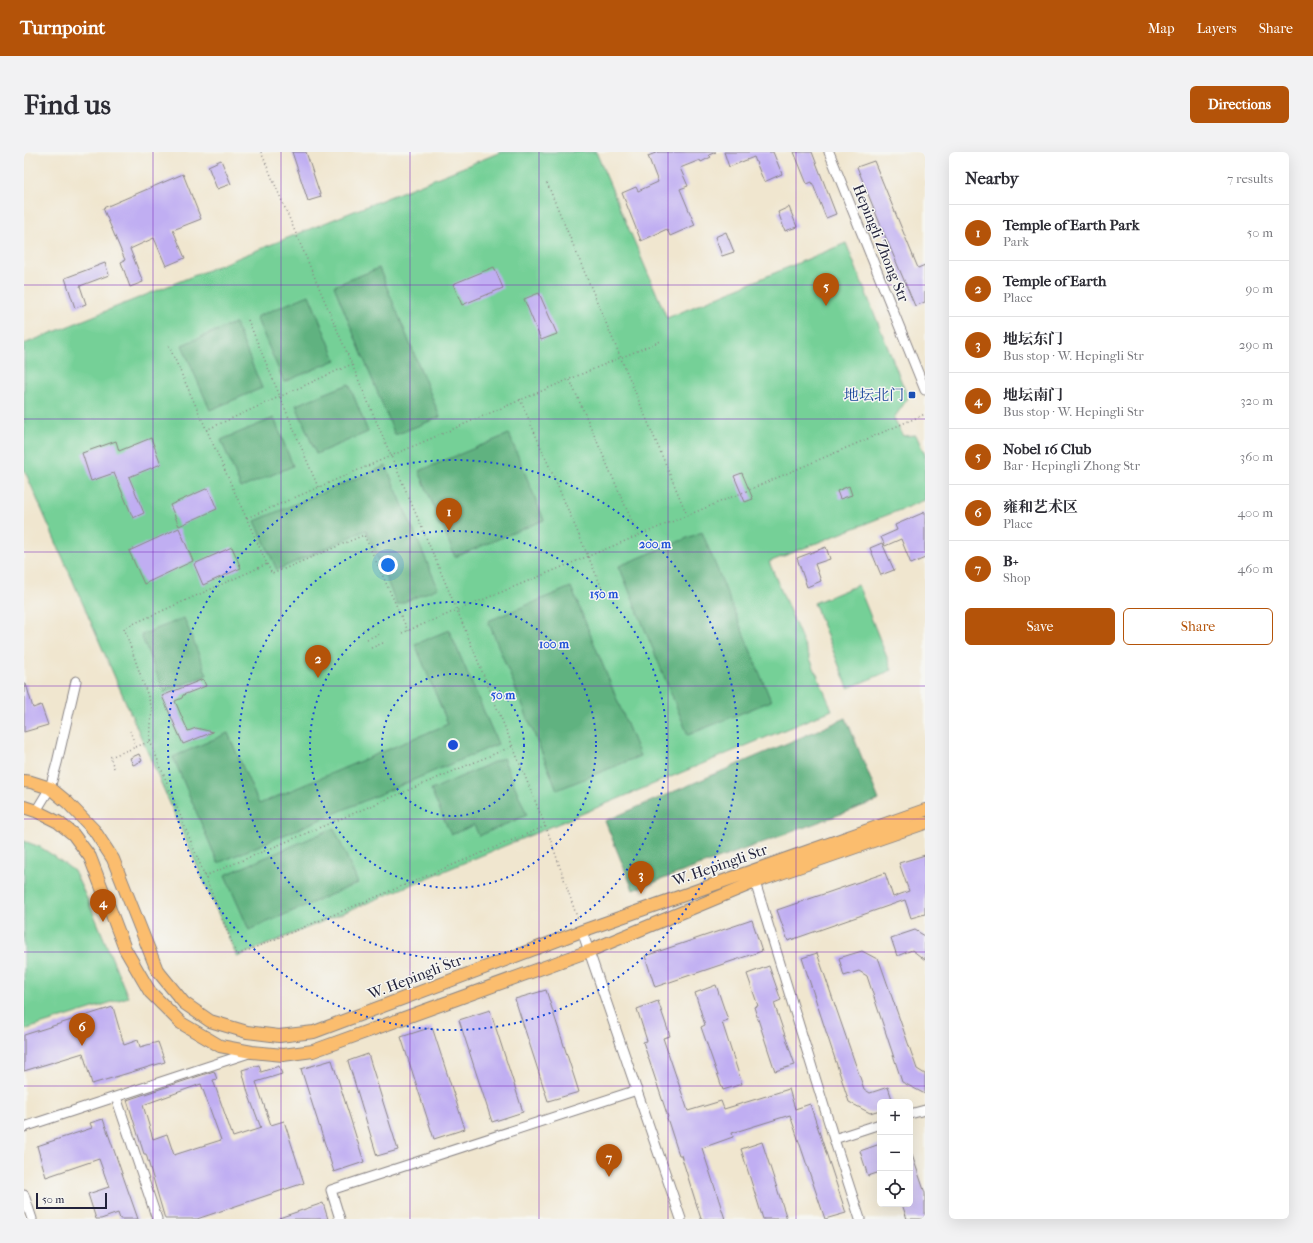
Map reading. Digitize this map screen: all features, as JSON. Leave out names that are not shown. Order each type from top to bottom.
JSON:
[{"type":"main road","name":"W. Hepingli Str","points":[[24,781],[50,788],[67,802],[94,830],[112,859],[157,970],[184,1002],[210,1020],[247,1032],[279,1036],[314,1032],[582,931],[925,810]]},
{"type":"main road","name":"W. Hepingli Str","points":[[24,807],[58,822],[73,834],[90,857],[125,949],[150,992],[181,1023],[220,1046],[252,1052],[283,1055],[313,1051],[589,951],[755,882],[925,823]]},
{"type":"street","name":"Hepingli Zhong Str","points":[[829,152],[925,390]]},
{"type":"street","points":[[36,811],[50,788],[76,681]]},
{"type":"street","points":[[755,882],[860,1219]]},
{"type":"street","points":[[582,931],[681,1219]]},
{"type":"street","points":[[24,1127],[252,1052]]},
{"type":"street","points":[[340,1219],[330,1190],[637,1090]]},
{"type":"street","points":[[116,1097],[156,1219]]},
{"type":"street","points":[[913,1113],[925,1110]]},
{"type":"street","points":[[834,1139],[877,1125]]},
{"type":"street","points":[[24,1195],[32,1219]]},
{"type":"path","points":[[261,152],[457,610],[546,826],[582,931]]},
{"type":"path","points":[[547,183],[687,515]]},
{"type":"path","points":[[248,320],[318,488]]},
{"type":"path","points":[[247,518],[520,399],[570,380],[661,341]]},
{"type":"path","points":[[168,344],[272,574],[364,535],[408,631]]},
{"type":"path","points":[[206,430],[352,364]]},
{"type":"path","points":[[570,380],[638,535]]},
{"type":"path","points":[[520,399],[604,593]]},
{"type":"path","points":[[402,633],[687,515],[925,414]]},
{"type":"path","points":[[267,564],[124,628],[152,708],[150,741],[237,955],[546,826]]},
{"type":"path","points":[[363,630],[374,625]]},
{"type":"path","points":[[367,639],[379,634]]},
{"type":"path","points":[[371,648],[383,643]]},
{"type":"path","points":[[130,731],[136,747]]},
{"type":"path","points":[[114,768],[110,757],[150,741]]},
{"type":"path","points":[[205,876],[513,746]]},
{"type":"green space","points":[[501,152],[596,152],[667,318],[846,243],[908,398],[894,418],[903,436],[916,435],[925,455],[925,500],[769,562],[832,710],[237,957],[24,469],[24,344]]},
{"type":"green space","points":[[379,268],[440,417],[395,435],[334,286]]},
{"type":"green space","points":[[309,295],[336,360],[284,382],[256,317]]},
{"type":"green space","points":[[235,323],[262,388],[210,410],[182,345]]},
{"type":"green space","points":[[349,384],[368,432],[316,454],[296,405]]},
{"type":"green space","points":[[274,418],[293,466],[241,488],[221,440]]},
{"type":"green space","points":[[509,434],[544,520],[455,557],[419,471]]},
{"type":"green space","points":[[386,466],[438,588],[397,605],[366,530],[277,570],[255,521]]},
{"type":"green space","points":[[702,532],[771,701],[688,735],[619,566]]},
{"type":"green space","points":[[858,585],[892,670],[848,688],[814,603]]},
{"type":"green space","points":[[571,587],[640,756],[557,790],[488,621]]},
{"type":"green space","points":[[184,618],[207,675],[164,692],[141,635]]},
{"type":"green space","points":[[449,630],[498,744],[218,863],[173,757],[228,733],[259,804],[448,724],[415,644]]},
{"type":"green space","points":[[846,718],[879,800],[633,890],[605,821]]},
{"type":"green space","points":[[503,758],[527,815],[479,836],[474,825],[451,835],[431,790]]},
{"type":"green space","points":[[334,828],[358,883],[249,930],[225,875]]},
{"type":"green space","points":[[24,841],[40,847],[74,871],[90,905],[128,997],[24,1030]]},
{"type":"building","points":[[292,152],[306,152],[321,197],[308,201]]},
{"type":"building","points":[[658,152],[716,152],[709,155],[711,157],[701,162],[700,160],[680,168],[688,186],[680,189],[695,225],[670,236],[667,229],[641,241],[622,193],[636,187],[638,191],[658,182],[648,156]]},
{"type":"building","points":[[724,152],[773,152],[782,174],[764,182],[754,157],[729,167]]},
{"type":"building","points":[[794,152],[812,152],[836,214],[826,218],[812,182],[807,184]]},
{"type":"building","points":[[221,160],[231,184],[217,189],[208,166]]},
{"type":"building","points":[[874,161],[918,268],[925,265],[925,302],[915,306],[857,167]]},
{"type":"building","points":[[183,174],[201,219],[173,230],[185,258],[166,266],[154,238],[130,249],[143,282],[130,287],[121,262],[125,260],[103,208]]},
{"type":"building","points":[[789,207],[797,227],[785,231],[778,212]]},
{"type":"building","points":[[726,232],[734,252],[722,256],[715,237]]},
{"type":"building","points":[[105,263],[109,275],[80,286],[86,304],[75,308],[65,278]]},
{"type":"building","points":[[494,267],[503,288],[462,305],[453,284]]},
{"type":"building","points":[[539,293],[557,334],[541,340],[524,299]]},
{"type":"building","points":[[151,438],[161,464],[129,477],[144,513],[133,518],[114,473],[91,481],[82,453],[116,441],[119,451]]},
{"type":"building","points":[[742,473],[753,499],[745,502],[734,476]]},
{"type":"building","points":[[849,486],[852,495],[840,499],[837,491]]},
{"type":"building","points":[[208,488],[217,509],[179,526],[170,505]]},
{"type":"building","points":[[925,512],[925,558],[911,564],[901,539],[885,546],[881,537],[897,530],[895,525]]},
{"type":"building","points":[[179,528],[193,561],[144,584],[129,551]]},
{"type":"building","points":[[882,543],[894,570],[881,575],[870,548]]},
{"type":"building","points":[[232,547],[241,568],[203,585],[194,564]]},
{"type":"building","points":[[826,547],[830,559],[815,564],[821,581],[807,587],[797,558]]},
{"type":"building","points":[[203,679],[206,686],[183,695],[182,698],[175,701],[188,731],[196,728],[213,732],[183,744],[162,696]]},
{"type":"building","points":[[24,684],[26,684],[33,708],[41,705],[48,725],[24,732]]},
{"type":"building","points":[[139,754],[142,761],[133,765],[130,758]]},
{"type":"building","points":[[925,855],[925,914],[911,918],[905,900],[788,941],[777,910],[885,873],[893,897],[909,891],[899,863]]},
{"type":"building","points":[[752,920],[762,951],[655,987],[645,956]]},
{"type":"building","points":[[915,930],[925,936],[925,960],[912,950],[897,956],[891,938]]},
{"type":"building","points":[[862,951],[879,960],[917,1069],[925,1074],[925,1094],[902,1082],[867,976],[859,971],[844,976],[839,958]]},
{"type":"building","points":[[817,953],[864,1089],[870,1093],[888,1087],[892,1099],[877,1099],[877,1111],[870,1113],[849,1102],[802,958]]},
{"type":"building","points":[[769,966],[781,1000],[774,1003],[795,1065],[775,1071],[754,1007],[758,1006],[747,974]]},
{"type":"building","points":[[716,985],[728,1020],[722,1022],[742,1084],[723,1090],[701,1027],[705,1025],[695,993]]},
{"type":"building","points":[[546,990],[579,1092],[548,1101],[515,999]]},
{"type":"building","points":[[658,1001],[670,1036],[663,1038],[688,1111],[721,1101],[724,1109],[789,1089],[795,1109],[810,1104],[846,1213],[825,1219],[790,1115],[732,1133],[733,1137],[702,1148],[725,1219],[701,1219],[643,1042],[647,1041],[637,1009]]},
{"type":"building","points":[[113,1007],[124,1045],[138,1040],[140,1047],[158,1042],[165,1062],[92,1084],[83,1053],[24,1071],[24,1035]]},
{"type":"building","points":[[490,1010],[523,1112],[492,1122],[459,1020]]},
{"type":"building","points":[[432,1027],[465,1129],[434,1139],[401,1037]]},
{"type":"building","points":[[368,1054],[398,1150],[377,1156],[348,1061]]},
{"type":"building","points":[[332,1060],[364,1162],[334,1172],[301,1069]]},
{"type":"building","points":[[259,1065],[261,1072],[279,1066],[282,1074],[256,1082],[271,1125],[284,1121],[304,1183],[197,1219],[165,1219],[146,1154],[144,1154],[127,1100],[214,1071],[217,1079],[213,1080],[233,1137],[261,1128],[248,1093],[242,1070]],"holes":[[[201,1084],[221,1140],[174,1155],[167,1134],[153,1139],[143,1105]]]},
{"type":"building","points":[[103,1119],[138,1219],[120,1219],[118,1213],[101,1219],[96,1219],[88,1194],[109,1187],[99,1159],[46,1177],[37,1146],[92,1128],[90,1123]]},
{"type":"building","points":[[762,1142],[787,1219],[763,1219],[741,1149]]},
{"type":"building","points":[[877,1145],[877,1173],[868,1176],[860,1151]]},
{"type":"building","points":[[913,1158],[925,1193],[925,1219],[907,1219],[903,1207],[913,1207]]},
{"type":"building","points":[[323,1203],[328,1219],[279,1219],[279,1218]]},
{"type":"place","name":"Nobel 16 Club","points":[[826,306]]},
{"type":"place","name":"地坛北门","points":[[912,395]]},
{"type":"place","name":"Temple of Earth Park","points":[[449,531]]},
{"type":"place","name":"Temple of Earth","points":[[318,678]]},
{"type":"place","name":"地坛东门","points":[[641,894]]},
{"type":"place","name":"地坛南门","points":[[103,922]]},
{"type":"place","name":"雍和艺术区","points":[[82,1046]]},
{"type":"place","name":"B+","points":[[609,1177]]}]
